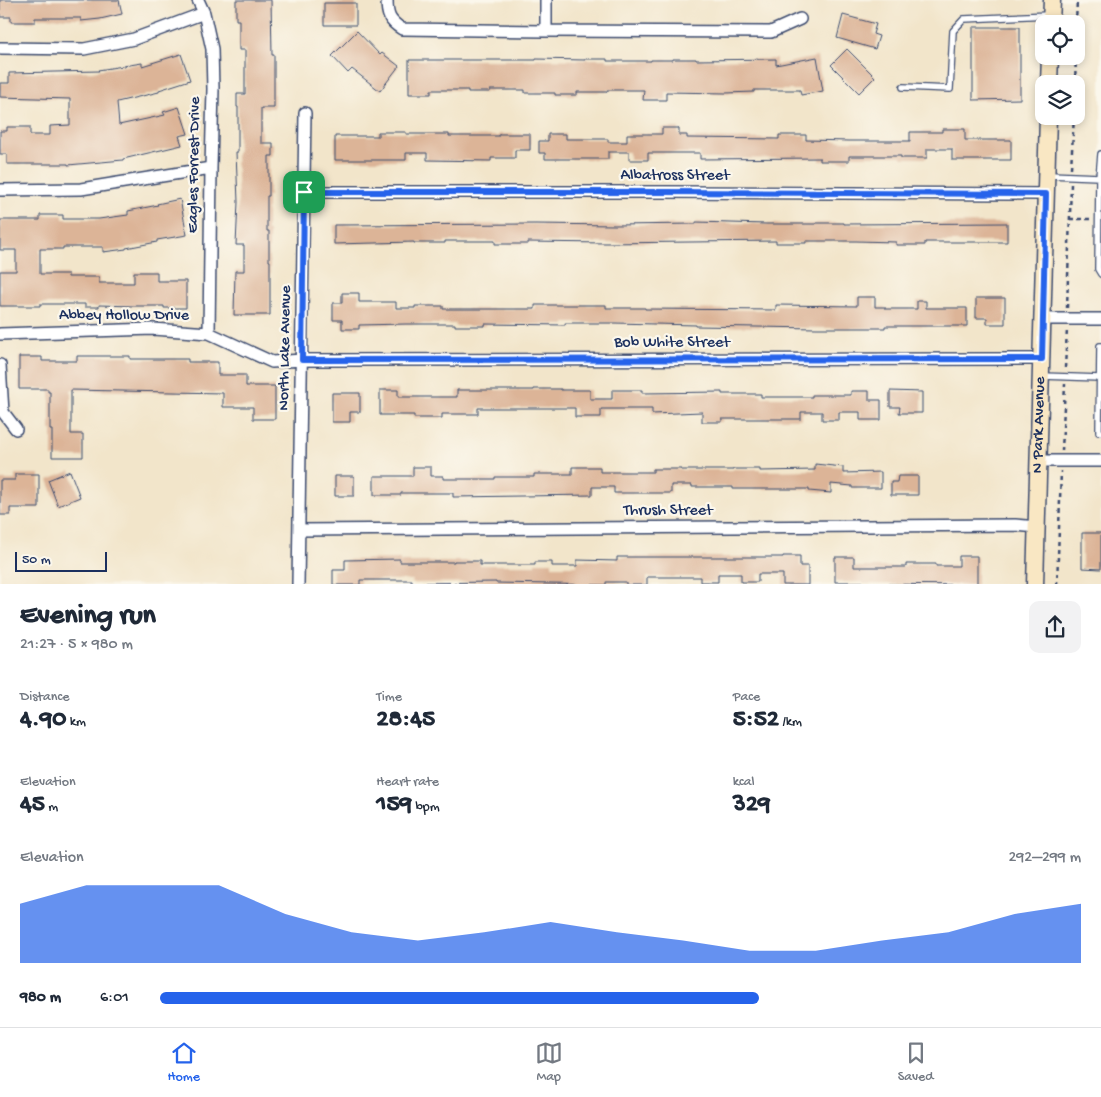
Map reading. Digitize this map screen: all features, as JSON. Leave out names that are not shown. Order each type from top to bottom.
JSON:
[{"type":"main road","name":"N Park Avenue","points":[[1035,584],[1048,125]]},
{"type":"street","name":"Eagles Forrest Drive","points":[[198,0],[204,13],[212,49],[210,333]]},
{"type":"street","points":[[387,0],[387,12],[394,24],[402,29],[771,32],[800,19]]},
{"type":"street","points":[[546,0],[546,31]]},
{"type":"street","points":[[0,48],[84,49],[134,39],[204,13]]},
{"type":"street","name":"North Lake Avenue","points":[[298,584],[306,113]]},
{"type":"street","points":[[0,190],[81,188],[210,168]]},
{"type":"street","name":"Albatross Street","points":[[304,192],[1046,194]]},
{"type":"street","points":[[1043,319],[1101,319]]},
{"type":"street","name":"Abbey Hollow Drive","points":[[0,334],[153,330],[210,333],[272,362],[302,360]]},
{"type":"street","name":"Bob White Street","points":[[302,360],[1042,359]]},
{"type":"street","points":[[0,365],[3,412],[16,429]]},
{"type":"street","points":[[1039,461],[1101,461]]},
{"type":"street","name":"Thrush Street","points":[[299,530],[1037,527]]},
{"type":"lane","points":[[903,87],[950,89],[953,31],[964,20],[1052,13]]},
{"type":"lane","points":[[1101,154],[1098,269],[1101,274]]},
{"type":"lane","points":[[1046,175],[1099,177]]},
{"type":"lane","points":[[1101,346],[1099,432],[1101,432]]},
{"type":"lane","points":[[1041,376],[1100,378]]},
{"type":"path","points":[[1076,15],[1077,0]]},
{"type":"path","points":[[1071,171],[1074,125]]},
{"type":"path","points":[[1067,310],[1071,182]]},
{"type":"path","points":[[1070,219],[1093,218]]},
{"type":"path","points":[[1065,373],[1067,326]]},
{"type":"path","points":[[1062,448],[1065,384]]},
{"type":"path","points":[[1057,584],[1061,471]]},
{"type":"building","points":[[0,0],[119,0],[122,14],[81,21],[81,18],[35,18],[35,22],[11,22],[11,17],[0,17]]},
{"type":"building","points":[[236,0],[271,0],[274,108],[261,108],[261,143],[273,143],[273,156],[269,156],[269,196],[267,196],[270,315],[234,315],[235,271],[244,271],[244,245],[236,245],[238,202],[236,152],[238,152],[237,94],[245,94],[245,50],[239,50],[239,20],[236,20]]},
{"type":"building","points":[[324,3],[356,3],[356,25],[324,25]]},
{"type":"building","points":[[843,15],[876,24],[873,34],[879,36],[875,49],[837,38]]},
{"type":"building","points":[[973,27],[1020,27],[1020,99],[973,100]]},
{"type":"building","points":[[357,31],[380,55],[382,53],[399,66],[380,91],[352,69],[348,73],[332,56]]},
{"type":"building","points":[[847,49],[875,77],[859,93],[831,65]]},
{"type":"building","points":[[181,54],[190,80],[159,90],[159,92],[117,102],[119,125],[165,115],[163,112],[179,107],[188,134],[179,136],[182,145],[123,160],[68,165],[7,164],[7,154],[0,154],[0,131],[7,131],[7,127],[30,127],[30,135],[50,135],[50,126],[70,125],[70,99],[0,97],[0,83],[9,83],[9,73],[99,71],[142,63],[142,66]]},
{"type":"building","points":[[817,57],[823,91],[801,95],[800,90],[754,90],[754,92],[726,93],[666,92],[666,100],[643,100],[644,90],[577,92],[577,95],[525,93],[525,90],[468,92],[468,90],[431,90],[431,94],[409,94],[409,60],[607,59],[607,61],[651,61],[673,59],[776,59],[776,65]]},
{"type":"building","points":[[662,128],[679,128],[679,135],[687,135],[687,138],[779,139],[779,135],[806,135],[806,140],[849,141],[910,141],[910,132],[942,132],[942,129],[965,129],[965,140],[1011,140],[1011,160],[952,160],[952,149],[927,149],[927,158],[849,156],[849,161],[820,161],[820,158],[700,159],[700,153],[648,153],[648,160],[629,160],[629,152],[608,152],[608,159],[545,159],[545,153],[539,153],[539,141],[548,141],[548,134],[566,134],[566,139],[608,139],[608,142],[627,142],[627,134],[662,134]]},
{"type":"building","points":[[378,132],[449,134],[449,136],[530,134],[530,150],[515,150],[515,158],[491,158],[491,161],[427,160],[427,153],[406,153],[406,160],[335,160],[335,136],[378,136]]},
{"type":"building","points":[[180,199],[187,235],[157,240],[157,242],[126,249],[103,252],[103,247],[40,249],[40,274],[68,274],[68,277],[99,277],[99,283],[134,283],[134,272],[157,272],[157,281],[186,281],[186,308],[99,305],[99,307],[85,307],[85,304],[0,306],[0,271],[16,271],[16,250],[0,250],[0,220],[40,220],[40,215],[63,215],[63,219],[99,219],[128,215],[128,211]]},
{"type":"building","points":[[696,222],[766,224],[1007,223],[1007,242],[925,242],[925,245],[896,245],[896,242],[856,241],[806,241],[806,243],[776,243],[776,241],[528,242],[528,244],[495,244],[495,241],[445,241],[445,243],[334,244],[334,225],[615,225],[696,224]]},
{"type":"building","points":[[342,293],[359,293],[359,302],[396,302],[396,308],[443,306],[443,309],[535,309],[535,305],[606,305],[606,308],[776,310],[776,305],[857,306],[857,297],[875,297],[875,307],[885,307],[885,309],[917,309],[917,301],[926,301],[926,308],[967,308],[967,326],[817,328],[565,323],[565,325],[485,324],[485,326],[455,326],[455,324],[359,325],[359,329],[342,329],[342,320],[333,320],[333,303],[342,303]]},
{"type":"building","points":[[976,298],[1005,298],[1005,324],[987,324],[987,318],[976,318]]},
{"type":"building","points":[[77,356],[130,356],[130,359],[188,359],[188,362],[218,362],[218,375],[246,375],[246,386],[275,386],[275,419],[253,419],[253,407],[223,407],[223,393],[71,390],[71,434],[83,434],[83,457],[52,457],[50,392],[48,392],[48,389],[19,389],[19,357],[42,357],[42,361],[77,361]]},
{"type":"building","points":[[380,390],[398,390],[398,397],[457,397],[457,390],[590,390],[590,399],[612,399],[612,390],[642,390],[642,393],[722,392],[722,394],[761,394],[761,397],[851,395],[851,391],[869,391],[869,400],[881,400],[881,420],[860,420],[860,412],[839,412],[839,420],[822,420],[822,412],[801,412],[801,419],[722,419],[722,422],[702,422],[702,412],[652,414],[652,409],[601,409],[601,417],[575,417],[575,408],[478,408],[478,414],[442,414],[442,418],[414,418],[414,415],[380,415]]},
{"type":"building","points":[[890,391],[922,392],[922,413],[899,413],[900,407],[890,407]]},
{"type":"building","points":[[332,393],[360,393],[360,412],[350,412],[350,422],[332,422]]},
{"type":"building","points":[[815,464],[843,467],[843,473],[881,472],[881,488],[852,488],[852,486],[831,484],[831,493],[809,491],[809,489],[733,489],[733,487],[671,485],[671,493],[614,493],[614,487],[592,487],[592,495],[453,497],[453,493],[401,493],[401,495],[374,495],[374,476],[413,476],[413,467],[431,467],[431,476],[443,476],[443,479],[495,479],[495,477],[534,477],[534,474],[572,474],[572,467],[600,467],[600,472],[653,472],[653,469],[760,469],[760,471],[815,470]]},
{"type":"building","points":[[70,471],[80,497],[58,506],[48,480]]},
{"type":"building","points":[[15,474],[39,474],[39,508],[10,508],[10,515],[0,515],[0,480],[15,480]]},
{"type":"building","points":[[335,476],[354,476],[354,496],[335,496]]},
{"type":"building","points":[[898,476],[918,476],[918,495],[891,495],[891,482],[897,482]]},
{"type":"building","points":[[1082,533],[1101,533],[1101,569],[1082,568]]},
{"type":"building","points":[[800,556],[800,566],[808,566],[808,584],[783,584],[783,574],[758,574],[758,582],[741,582],[741,574],[718,574],[718,582],[700,582],[700,577],[647,577],[647,584],[626,584],[626,582],[606,582],[606,584],[412,583],[412,580],[360,580],[360,584],[333,584],[333,570],[345,570],[345,560],[400,559],[400,562],[480,561],[480,565],[535,565],[535,562],[552,562],[552,566],[577,566],[577,560],[617,561],[617,557]]},
{"type":"building","points":[[959,556],[977,556],[977,584],[863,584],[863,582],[835,582],[835,557],[854,557],[854,567],[906,567],[906,564],[959,566]]},
{"type":"route","points":[[304,192],[1046,194],[1042,359],[302,360],[304,192]]}]
